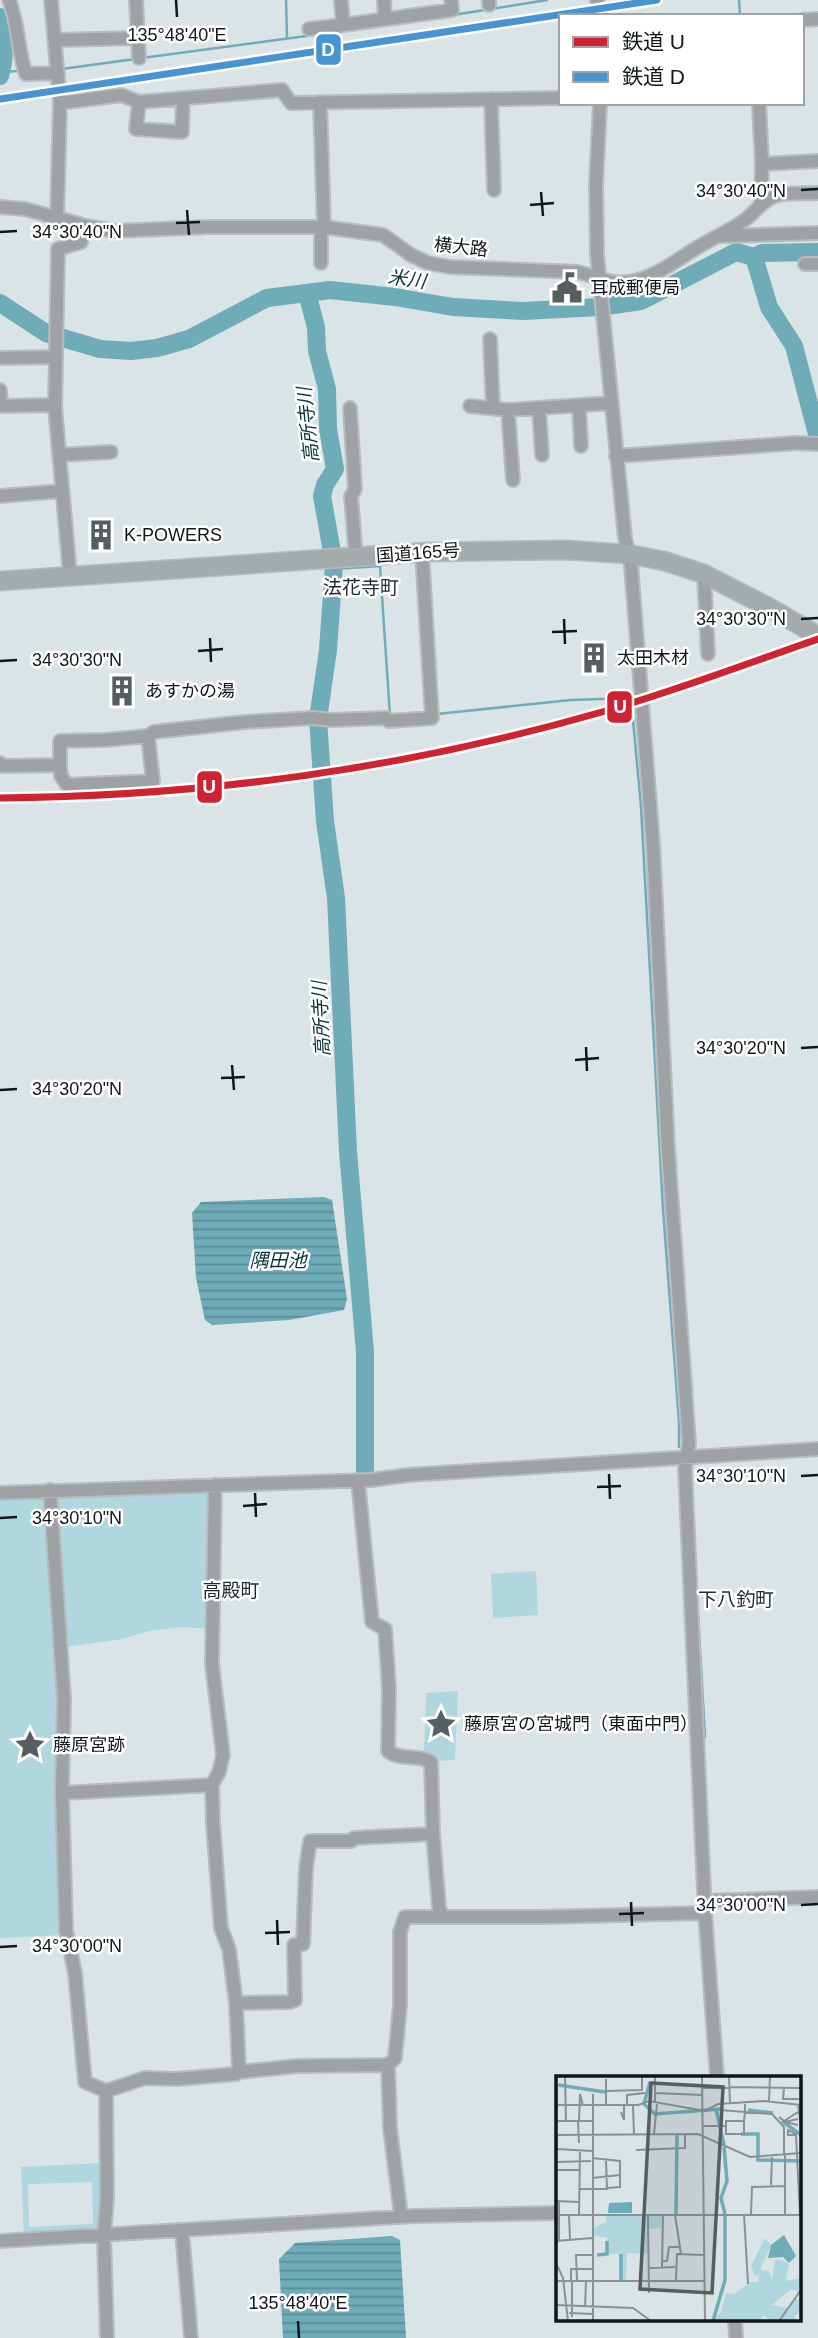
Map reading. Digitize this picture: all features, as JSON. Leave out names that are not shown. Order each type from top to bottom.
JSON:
[{"type":"highway","name":"国道165号","points":[[0,581],[422,552],[566,550],[628,554],[664,561],[704,574],[818,636]]},
{"type":"street","points":[[9,0],[13,9],[19,56],[26,74],[58,73]]},
{"type":"street","points":[[51,0],[60,103],[57,218]]},
{"type":"street","points":[[136,0],[139,58]]},
{"type":"street","points":[[341,0],[343,25]]},
{"type":"street","points":[[384,0],[385,19]]},
{"type":"street","points":[[309,29],[452,10],[451,0]]},
{"type":"street","points":[[56,40],[138,38]]},
{"type":"street","points":[[60,103],[121,96],[139,102],[282,90],[291,103],[559,98]]},
{"type":"street","points":[[139,102],[136,129],[182,132],[183,98]]},
{"type":"street","points":[[491,99],[494,190]]},
{"type":"street","points":[[320,102],[323,227],[321,263]]},
{"type":"street","points":[[600,105],[596,184],[597,254],[616,456],[631,565],[652,831],[668,1149],[689,1443],[685,1469],[705,1907],[717,2076]]},
{"type":"street","points":[[759,105],[761,204]]},
{"type":"street","points":[[762,164],[818,161]]},
{"type":"street","name":"横大路","points":[[0,206],[25,209],[115,231],[209,227],[323,227],[383,235],[411,255],[428,263],[464,268],[578,272],[593,275],[599,281],[629,282],[666,268],[706,242],[722,236],[776,195],[818,193]]},
{"type":"street","points":[[70,575],[55,407],[58,249],[81,243],[86,226]]},
{"type":"street","points":[[722,236],[818,233]]},
{"type":"street","points":[[490,339],[493,408]]},
{"type":"street","points":[[0,358],[55,351]]},
{"type":"street","points":[[0,390],[1,406],[49,404],[55,407]]},
{"type":"street","points":[[470,406],[508,410],[612,403]]},
{"type":"street","points":[[579,405],[581,446]]},
{"type":"street","points":[[349,408],[355,489],[351,496],[356,558]]},
{"type":"street","points":[[539,408],[542,455]]},
{"type":"street","points":[[508,410],[513,481]]},
{"type":"street","points":[[616,456],[797,443],[817,444]]},
{"type":"street","points":[[59,455],[111,452]]},
{"type":"street","points":[[0,496],[62,491]]},
{"type":"street","points":[[148,736],[153,781],[67,785],[61,776],[60,741],[148,736],[154,732],[232,724],[319,719],[386,718],[389,721],[432,718],[422,552]]},
{"type":"street","points":[[704,574],[708,654]]},
{"type":"street","points":[[0,763],[2,766],[60,765]]},
{"type":"street","points":[[0,1493],[358,1481],[408,1475],[818,1450]]},
{"type":"street","points":[[358,1481],[372,1622],[384,1629],[389,1689],[388,1751],[393,1755],[426,1758],[431,1762],[433,1834],[439,1908],[442,1915]]},
{"type":"street","points":[[215,1485],[212,1664],[223,1755],[212,1785],[221,1928],[229,1950],[236,2003],[239,2072]]},
{"type":"street","points":[[50,1490],[64,1699],[62,1793],[66,1930],[77,1994],[85,2082],[106,2091],[145,2078],[210,2077],[298,2066],[388,2064],[395,2058],[400,2005],[400,1931],[405,1917],[541,1917],[818,1897]]},
{"type":"street","points":[[62,1793],[212,1785]]},
{"type":"street","points":[[236,2003],[295,2000],[294,1945],[303,1944],[306,1868],[310,1841],[351,1841],[354,1838],[373,1836],[433,1834]]},
{"type":"street","points":[[388,2064],[390,2128],[401,2216]]},
{"type":"street","points":[[106,2091],[107,2197],[104,2235],[107,2338]]},
{"type":"street","points":[[0,2241],[401,2216],[556,2213]]},
{"type":"street","points":[[182,2231],[191,2338]]},
{"type":"street","points":[[735,2320],[736,2338]]},
{"type":"shaded area","name":"藤原宮跡","points":[[208,1491],[212,1494],[210,1629],[182,1627],[149,1631],[122,1639],[58,1648],[64,1935],[0,1938],[0,1499]]},
{"type":"shaded area","points":[[536,1571],[538,1615],[493,1618],[491,1574]]},
{"type":"shaded area","name":"藤原宮の宮城門（東面中門）","points":[[458,1691],[455,1760],[435,1761],[424,1756],[426,1693]]},
{"type":"shaded area","points":[[102,2163],[101,2233],[24,2237],[21,2167]],"holes":[[[92,2182],[93,2224],[29,2227],[28,2184]]]},
{"type":"water","name":"隅田池","points":[[324,1197],[332,1200],[347,1299],[344,1310],[289,1320],[212,1325],[205,1320],[196,1278],[192,1213],[201,1202]]},
{"type":"water","points":[[392,2236],[400,2240],[406,2338],[283,2338],[279,2259],[295,2243]]},
{"type":"waterway","points":[[286,0],[287,38]]},
{"type":"waterway","points":[[453,15],[547,0]]},
{"type":"waterway","points":[[739,0],[740,14]]},
{"type":"waterway","name":"米川","points":[[0,17],[4,46],[0,76]]},
{"type":"waterway","points":[[142,58],[343,31]]},
{"type":"waterway","points":[[62,69],[135,59]]},
{"type":"waterway","points":[[1,72],[20,71]]},
{"type":"waterway","name":"米川","points":[[0,303],[46,333],[100,349],[131,351],[157,348],[189,339],[267,298],[330,290],[453,307],[523,311],[600,307],[641,301],[736,252],[754,257],[762,253],[818,252]]},
{"type":"waterway","points":[[754,257],[769,307],[794,346],[818,438]]},
{"type":"waterway","name":"高所寺川","points":[[307,293],[327,389],[328,429],[335,469],[322,496],[332,552]]},
{"type":"waterway","name":"高所寺川","points":[[334,565],[328,650],[318,719],[325,821],[336,898],[348,1151],[365,1352],[365,1472]]},
{"type":"waterway","points":[[334,569],[380,566],[390,716]]},
{"type":"waterway","points":[[437,714],[571,700],[631,698],[641,807],[679,1447]]},
{"type":"waterway","points":[[698,1614],[705,1737]]},
{"type":"rail line","name":"D","points":[[564,14],[657,0]]},
{"type":"rail line","name":"D","points":[[0,99],[559,15]]},
{"type":"rail line","name":"U","points":[[0,798],[153,792],[304,776],[379,764],[527,732],[602,712],[818,639]]},
{"type":"place","name":"耳成郵便局","points":[[567,288]]},
{"type":"place","name":"K-POWERS","points":[[101,535]]},
{"type":"place","name":"太田木材","points":[[594,658]]},
{"type":"place","name":"あすかの湯","points":[[122,691]]},
{"type":"place","name":"藤原宮の宮城門（東面中門）","points":[[441,1724]]},
{"type":"place","name":"藤原宮跡","points":[[30,1745]]},
{"type":"district","name":"法花寺町","points":[[361,587]]},
{"type":"district","name":"高殿町","points":[[231,1590]]},
{"type":"district","name":"下八釣町","points":[[736,1599]]}]
